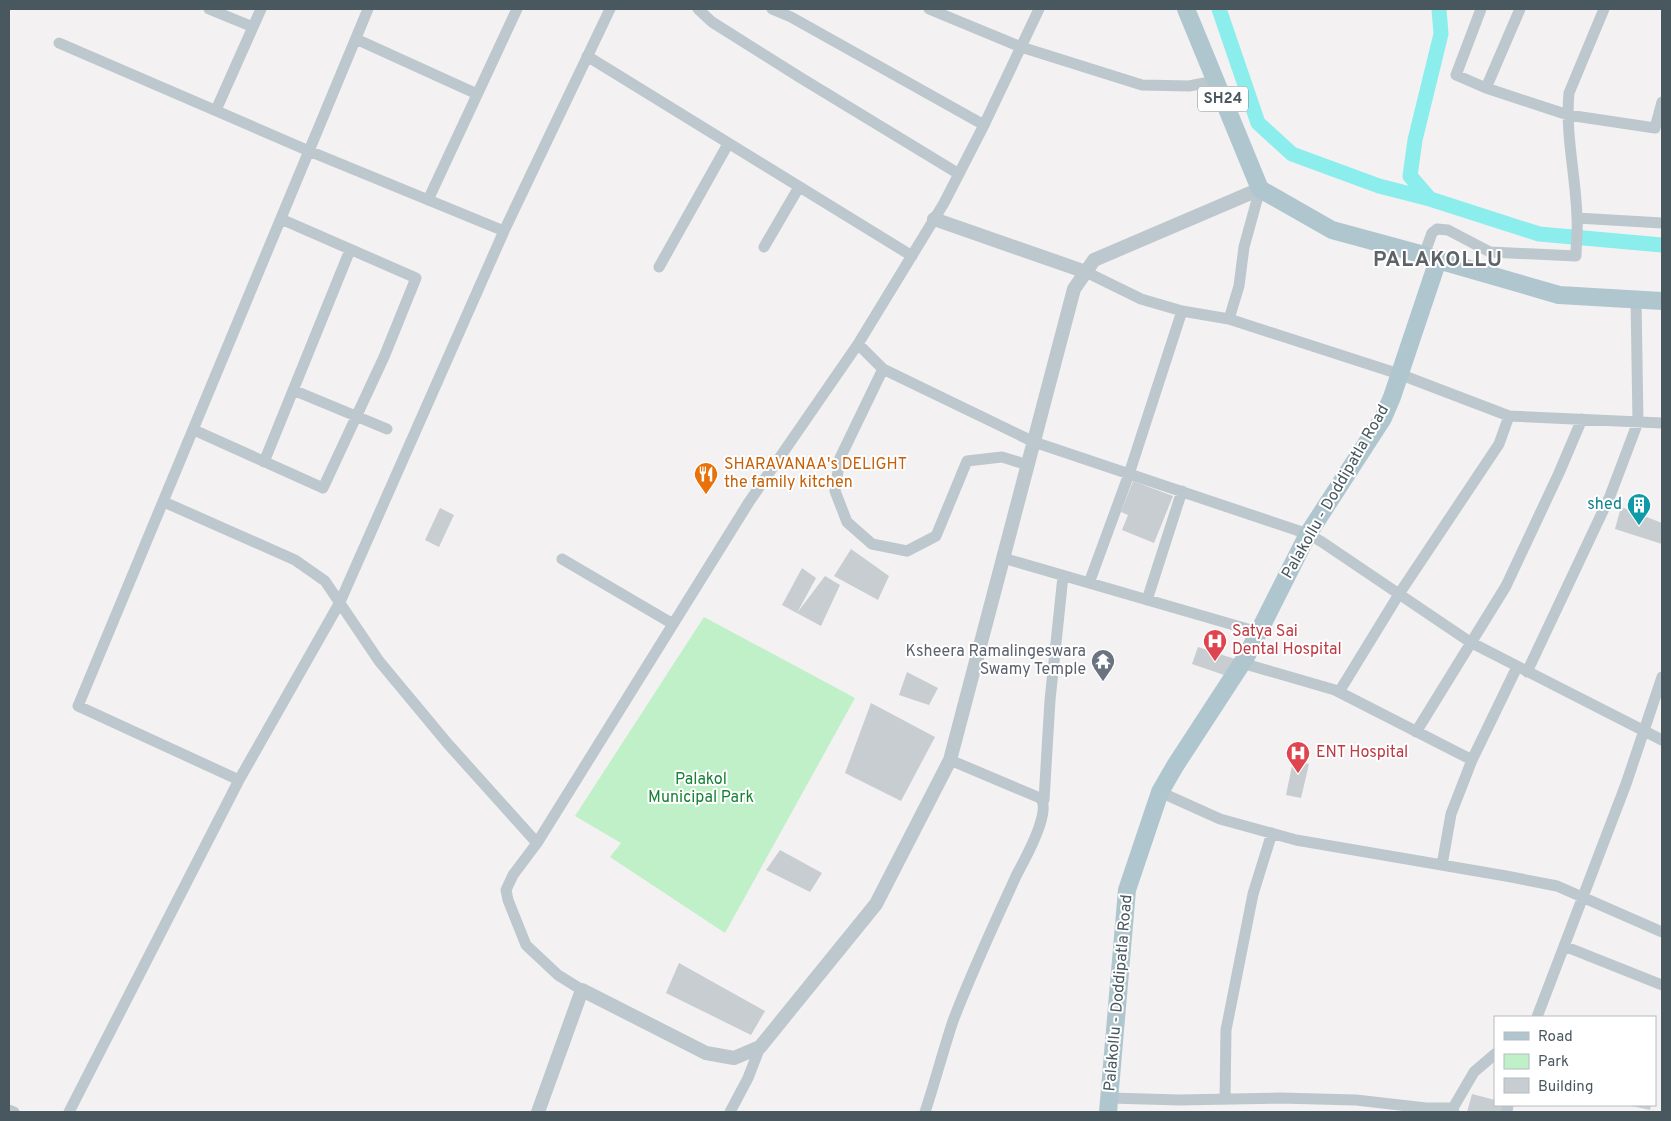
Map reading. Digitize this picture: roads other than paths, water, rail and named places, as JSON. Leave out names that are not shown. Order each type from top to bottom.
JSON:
[{"type":"main road","name":"SH24","points":[[1186,9],[1260,189]]},
{"type":"main road","points":[[1260,189],[1332,230],[1559,295],[1662,301]]},
{"type":"main road","name":"Palakollu - Doddipatla Road","points":[[1109,1105],[1127,890],[1160,792],[1242,663],[1308,534],[1383,418],[1399,374],[1431,258]]},
{"type":"street","points":[[209,9],[253,27]]},
{"type":"street","points":[[216,110],[261,9]]},
{"type":"street","points":[[239,780],[78,706],[368,9]]},
{"type":"street","points":[[428,200],[517,9]]},
{"type":"street","points":[[69,1112],[239,780],[340,602],[504,231],[610,9]]},
{"type":"street","points":[[698,9],[712,22],[792,73],[959,174]]},
{"type":"street","points":[[772,9],[791,17],[984,125]]},
{"type":"street","points":[[929,9],[1021,47],[1142,85],[1189,86],[1216,81]]},
{"type":"street","points":[[760,1047],[734,1058],[706,1053],[582,990],[558,975],[526,945],[508,900],[506,890],[513,875],[537,843],[749,502],[858,344],[912,256],[959,174],[1039,9]]},
{"type":"street","points":[[1482,9],[1456,75],[1486,88],[1568,115],[1655,128],[1662,102]]},
{"type":"street","points":[[1486,88],[1520,9]]},
{"type":"street","points":[[1431,258],[1432,232],[1437,229],[1448,230],[1490,252],[1576,256],[1577,218],[1568,115],[1569,93],[1604,9]]},
{"type":"street","points":[[356,39],[477,94]]},
{"type":"street","points":[[59,43],[310,151],[504,231]]},
{"type":"street","points":[[587,56],[912,256]]},
{"type":"street","points":[[659,267],[728,144]]},
{"type":"street","points":[[764,248],[799,187]]},
{"type":"street","points":[[730,1112],[748,1078],[760,1047],[876,904],[950,760],[1074,289],[1094,260],[1260,189]]},
{"type":"street","points":[[1229,319],[1239,286],[1244,247],[1260,189]]},
{"type":"street","points":[[1577,218],[1662,223]]},
{"type":"street","points":[[934,219],[1086,272],[1141,298],[1182,311],[1229,319],[1399,374],[1509,416],[1662,423]]},
{"type":"street","points":[[194,430],[323,488],[384,357],[416,278],[281,220]]},
{"type":"street","points":[[264,462],[350,250]]},
{"type":"street","points":[[1442,865],[1451,814],[1472,760],[1522,669],[1610,496],[1638,422],[1636,299]]},
{"type":"street","points":[[1089,583],[1129,474],[1182,311]]},
{"type":"street","points":[[858,344],[884,369],[1034,442],[1308,534],[1470,642],[1662,740]]},
{"type":"street","points":[[884,369],[840,458],[835,491],[847,522],[872,544],[907,551],[936,536],[967,461],[1002,457],[1028,465]]},
{"type":"street","points":[[294,390],[387,429]]},
{"type":"street","points":[[1339,692],[1399,594],[1499,444],[1509,416]]},
{"type":"street","points":[[1416,732],[1506,586],[1582,419]]},
{"type":"street","points":[[1147,600],[1182,491]]},
{"type":"street","points":[[164,502],[295,560],[325,581],[379,662],[448,744],[537,843]]},
{"type":"street","points":[[1003,558],[1258,632]]},
{"type":"street","points":[[562,559],[673,624]]},
{"type":"street","points":[[926,1112],[953,1021],[995,922],[1039,828],[1044,805],[1050,700],[1063,576]]},
{"type":"street","points":[[1242,663],[1339,692],[1472,760]]},
{"type":"street","points":[[1537,1016],[1644,732],[1662,678]]},
{"type":"street","points":[[950,760],[1044,800]]},
{"type":"street","points":[[1160,792],[1220,819],[1296,840],[1557,886],[1662,932]]},
{"type":"street","points":[[1225,1099],[1226,1030],[1253,894],[1272,833]]},
{"type":"street","points":[[1564,946],[1662,985]]},
{"type":"street","points":[[538,1112],[582,990]]},
{"type":"street","points":[[1109,1105],[1180,1100],[1280,1098],[1356,1100],[1454,1110],[1474,1072],[1494,1055]]},
{"type":"street","points":[[9,1110],[14,1112]]},
{"type":"waterway","points":[[1219,9],[1258,123],[1292,154],[1379,186],[1430,199]]},
{"type":"waterway","points":[[1439,9],[1441,34],[1415,140],[1410,176],[1430,199],[1539,234],[1662,245]]},
{"type":"place","name":"SHARAVANAA's DELIGHT the family kitchen","points":[[706,495]]},
{"type":"place","name":"shed","points":[[1639,526]]},
{"type":"place","name":"Satya Sai Dental Hospital","points":[[1215,662]]},
{"type":"place","name":"Ksheera Ramalingeswara Swamy Temple","points":[[1103,682]]},
{"type":"place","name":"ENT Hospital","points":[[1298,774]]},
{"type":"district","name":"PALAKOLLU","points":[[1438,260]]},
{"type":"park label","name":"Palakol Municipal Park","points":[[701,789]]}]
